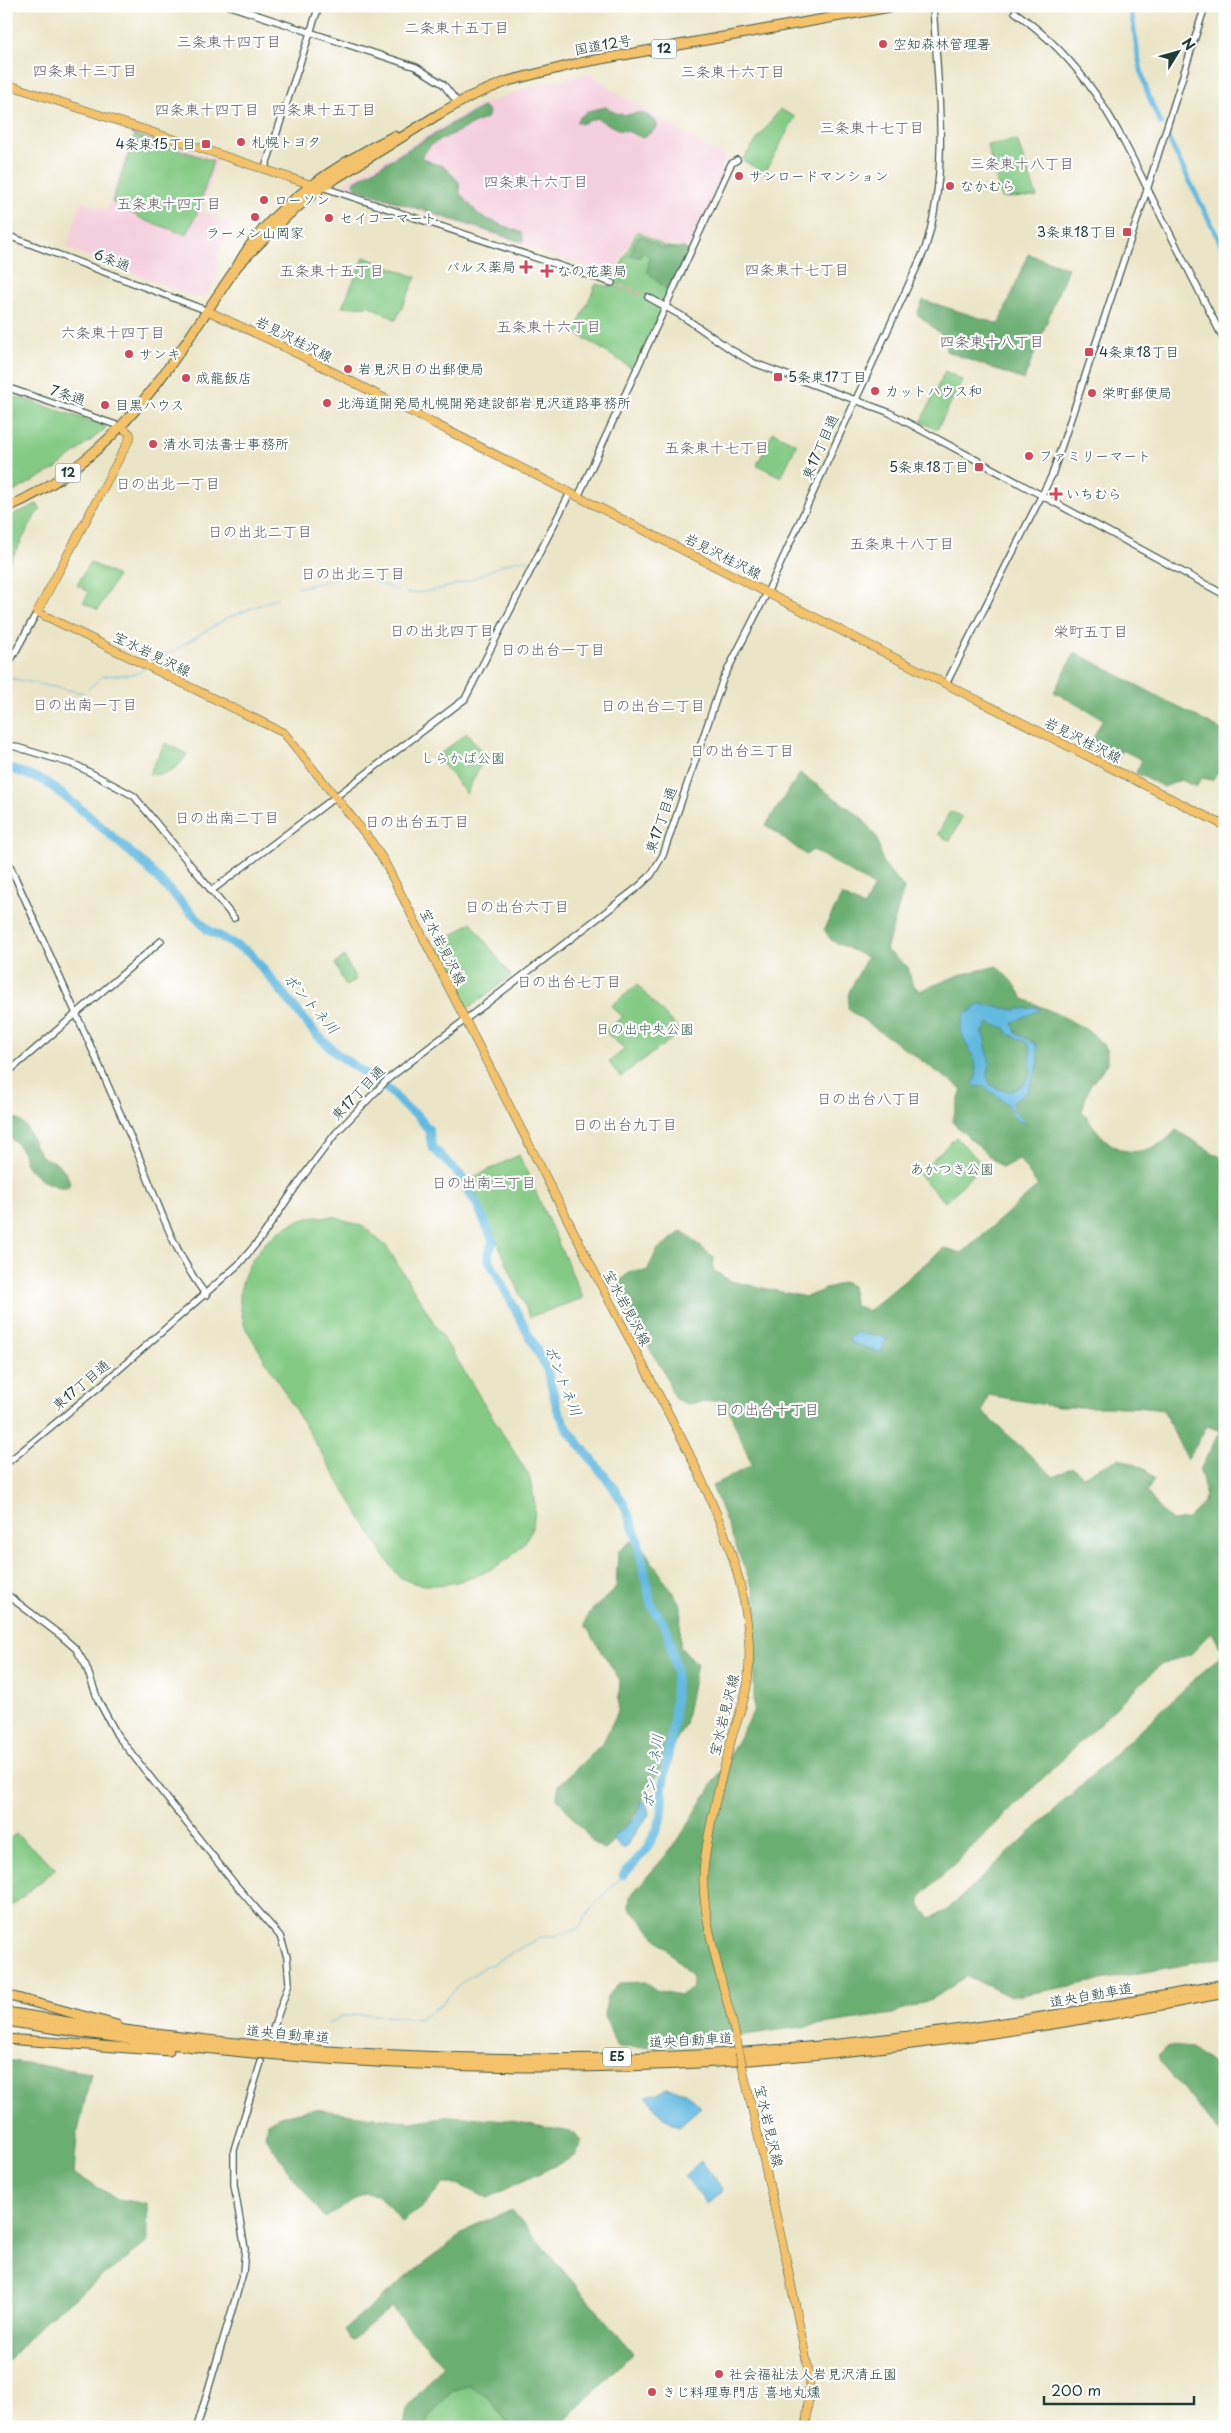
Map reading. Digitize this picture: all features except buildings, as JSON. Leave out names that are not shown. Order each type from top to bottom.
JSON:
[{"type":"highway","name":"国道12号","points":[[318,186],[353,158],[458,103],[508,81],[579,63],[896,6]]},
{"type":"highway","name":"12","points":[[6,508],[60,479],[95,452],[122,427],[155,389],[246,251],[264,229],[318,186]]},
{"type":"highway","name":"道央自動車道","points":[[6,2012],[169,2036],[285,2048],[438,2057],[608,2058],[718,2053],[827,2045],[951,2031],[1087,2010],[1225,1984]]},
{"type":"highway","name":"道央自動車道","points":[[6,2021],[83,2034],[244,2053],[342,2061],[456,2066],[608,2066],[718,2062],[828,2054],[953,2040],[1079,2020],[1225,1993]]},
{"type":"highway","points":[[6,1996],[83,2017],[169,2036]]},
{"type":"highway","points":[[6,2039],[175,2051],[244,2053]]},
{"type":"main road","points":[[6,84],[318,186]]},
{"type":"main road","name":"岩見沢桂沢線","points":[[208,311],[1225,826]]},
{"type":"main road","points":[[37,612],[130,438],[130,434],[122,427]]},
{"type":"main road","name":"宝水岩見沢線","points":[[37,612],[284,733],[336,797],[384,861],[697,1470],[727,1543],[740,1585],[748,1632],[748,1679],[722,1773],[704,1866],[704,1896],[810,2378],[806,2427]]},
{"type":"street","points":[[230,6],[427,72],[443,84],[458,103]]},
{"type":"street","points":[[265,168],[319,6]]},
{"type":"street","name":"東17丁目通","points":[[6,1464],[239,1264],[260,1238],[304,1175],[369,1097],[388,1079],[465,1018],[637,888],[656,869],[663,855],[719,690],[767,593],[925,249],[933,225],[941,164],[933,6]]},
{"type":"street","points":[[946,684],[1042,495],[1059,455],[1205,6]]},
{"type":"street","points":[[1015,12],[1055,45],[1094,91],[1112,119],[1225,342]]},
{"type":"street","points":[[211,891],[466,697],[574,495],[667,307],[732,164],[737,160]]},
{"type":"street","points":[[318,186],[612,283]]},
{"type":"street","name":"6条通","points":[[6,235],[62,254],[208,311]]},
{"type":"street","points":[[648,297],[667,307],[733,351],[765,368],[856,399],[901,418],[1225,595]]},
{"type":"street","name":"7条通","points":[[6,387],[122,427]]},
{"type":"street","points":[[6,669],[37,612]]},
{"type":"street","points":[[6,744],[76,765],[134,796],[234,918]]},
{"type":"street","points":[[6,857],[132,1140],[177,1252],[206,1294]]},
{"type":"street","points":[[6,1074],[161,940]]},
{"type":"street","points":[[6,1594],[76,1649],[86,1666],[98,1700],[117,1735],[228,1876],[280,1936],[287,1957],[289,1983],[271,2035]]},
{"type":"street","points":[[197,2427],[243,2273],[245,2249],[234,2185],[234,2150],[261,2062]]},
{"type":"shaded area","points":[[591,73],[612,90],[729,160],[691,247],[663,244],[637,230],[611,275],[344,186],[345,182],[477,106],[540,84]]},
{"type":"shaded area","points":[[134,132],[217,160],[201,211],[232,225],[218,257],[217,279],[206,295],[198,298],[67,248],[81,201],[107,210]]},
{"type":"green space","points":[[483,107],[489,111],[488,117],[432,144],[421,157],[432,163],[444,166],[459,182],[460,193],[480,216],[522,233],[524,241],[522,242],[357,189],[353,182]]},
{"type":"green space","points":[[606,107],[618,114],[646,114],[657,123],[657,128],[643,138],[627,131],[619,130],[596,118],[581,124],[576,121],[587,111]]},
{"type":"green space","points":[[780,109],[795,117],[765,173],[742,160]]},
{"type":"green space","points":[[135,135],[213,161],[197,213],[187,235],[144,220],[112,202]]},
{"type":"green space","points":[[1017,140],[1037,197],[1001,198],[987,145]]},
{"type":"green space","points":[[637,231],[664,246],[689,250],[635,370],[579,335],[576,329],[596,284],[611,287]]},
{"type":"green space","points":[[642,236],[662,248],[685,248],[688,255],[669,288],[666,289],[648,272],[649,256],[642,252],[640,257],[630,256],[637,238]]},
{"type":"green space","points":[[1028,254],[1068,268],[1024,380],[946,351],[946,338],[917,314],[923,300],[999,324]]},
{"type":"green space","points":[[364,257],[416,277],[396,320],[370,306],[342,307]]},
{"type":"green space","points":[[945,371],[962,380],[937,430],[921,422]]},
{"type":"green space","points":[[14,396],[106,426],[105,429],[55,469],[6,496],[6,412]]},
{"type":"green space","points":[[773,432],[797,444],[781,477],[757,465]]},
{"type":"green space","points":[[37,504],[41,510],[36,514],[6,569],[6,518]]},
{"type":"green space","points":[[90,562],[117,576],[98,610],[83,602],[89,592],[77,585]]},
{"type":"green space","points":[[1075,652],[1225,732],[1225,764],[1212,780],[1202,778],[1196,787],[1181,780],[1164,787],[1136,773],[1142,760],[1122,750],[1116,764],[1087,749],[1103,719],[1054,692]]},
{"type":"green space","name":"しらかば公園","points":[[467,733],[485,756],[466,794],[437,756]]},
{"type":"green space","points":[[165,743],[187,754],[176,767],[166,773],[149,774]]},
{"type":"green space","points":[[800,773],[861,817],[877,838],[883,863],[904,888],[886,950],[908,967],[912,984],[920,991],[959,975],[997,966],[1015,985],[1024,999],[1064,1017],[1092,1033],[1107,1049],[1107,1064],[1089,1087],[1082,1111],[1096,1130],[1109,1143],[1122,1150],[1139,1151],[1164,1142],[1176,1130],[1225,1160],[1225,1957],[1011,1997],[967,1976],[934,1998],[893,2014],[674,2045],[617,2048],[605,2016],[607,1996],[620,1983],[646,1982],[656,1990],[680,1995],[691,1989],[693,1978],[629,1907],[630,1896],[675,1845],[724,1766],[754,1710],[754,1592],[712,1486],[752,1465],[724,1399],[687,1404],[675,1399],[665,1374],[613,1289],[630,1271],[647,1271],[657,1250],[682,1231],[714,1258],[713,1270],[730,1281],[806,1297],[843,1282],[852,1286],[854,1305],[868,1311],[944,1248],[962,1253],[1038,1186],[1019,1159],[1002,1168],[952,1122],[962,1089],[848,1009],[849,992],[867,957],[831,940],[824,929],[842,895],[864,907],[874,886],[813,850],[806,855],[766,825]],"holes":[[[988,1395],[1058,1407],[1138,1407],[1163,1410],[1187,1460],[1207,1426],[1220,1431],[1200,1470],[1205,1490],[1204,1503],[1188,1519],[1172,1521],[1163,1513],[1147,1492],[1154,1479],[1146,1470],[1120,1458],[1083,1476],[1072,1467],[1054,1477],[983,1412]],[[1212,1632],[1223,1653],[946,1911],[930,1918],[920,1906],[920,1897],[1160,1665],[1191,1654]]]},
{"type":"green space","points":[[950,811],[962,817],[950,841],[938,834]]},
{"type":"green space","points":[[471,922],[511,976],[466,1010],[438,952],[442,944]]},
{"type":"green space","points":[[344,956],[356,980],[346,986],[335,964]]},
{"type":"green space","name":"日の出中央公園","points":[[637,985],[681,1032],[620,1077],[609,1062],[625,1049],[604,1031],[623,1017],[611,1006]]},
{"type":"green space","points":[[14,1118],[24,1124],[42,1156],[56,1162],[64,1170],[70,1183],[67,1188],[43,1181],[29,1168],[20,1147],[8,1134],[6,1125]]},
{"type":"green space","name":"あかつき公園","points":[[956,1137],[983,1165],[945,1202],[918,1174]]},
{"type":"green space","points":[[519,1155],[583,1298],[530,1317],[470,1179]]},
{"type":"green space","points":[[312,1217],[336,1217],[364,1227],[387,1247],[529,1476],[535,1511],[530,1533],[522,1546],[508,1559],[472,1578],[433,1585],[415,1583],[398,1575],[386,1559],[245,1327],[240,1304],[241,1288],[245,1274],[259,1250],[269,1239],[292,1224]]},
{"type":"green space","points":[[631,1541],[643,1548],[681,1605],[680,1647],[697,1663],[685,1724],[635,1815],[604,1850],[593,1842],[557,1798],[558,1786],[603,1743],[618,1711],[620,1680],[585,1625],[588,1614],[616,1588],[618,1552]]},
{"type":"green space","points":[[16,1834],[56,1868],[6,1911],[6,1842]]},
{"type":"green space","points":[[1169,2046],[1192,2048],[1225,2074],[1225,2138],[1160,2062],[1158,2054]]},
{"type":"green space","points":[[6,2060],[91,2073],[77,2136],[74,2174],[118,2199],[147,2204],[148,2242],[45,2320],[6,2363]]},
{"type":"green space","points":[[314,2109],[411,2122],[449,2116],[508,2120],[574,2133],[582,2141],[575,2156],[488,2198],[457,2184],[443,2184],[422,2207],[402,2222],[379,2195],[364,2193],[325,2218],[290,2173],[265,2136],[267,2123],[281,2116]]},
{"type":"green space","points":[[512,2210],[633,2353],[558,2427],[511,2427],[489,2398],[469,2386],[453,2390],[428,2418],[426,2427],[404,2427],[407,2408],[443,2365],[391,2307],[351,2341],[344,2330],[400,2282],[471,2227]]},
{"type":"green space","points":[[469,2385],[489,2398],[511,2427],[426,2427],[428,2418],[453,2389]]},
{"type":"water","points":[[981,1004],[1014,1010],[1038,1007],[1039,1010],[1013,1022],[1016,1033],[1036,1044],[1039,1063],[1028,1091],[1012,1103],[1015,1112],[1028,1125],[1017,1120],[1012,1115],[1009,1105],[983,1086],[976,1087],[973,1083],[976,1076],[975,1063],[961,1031],[964,1015]],"holes":[[[988,1023],[1005,1028],[1009,1034],[1026,1042],[1030,1047],[1031,1074],[1023,1085],[1012,1091],[998,1089],[991,1085],[987,1077],[990,1065],[983,1032]]]},
{"type":"water","points":[[856,1333],[888,1338],[881,1353],[849,1342],[850,1337]]},
{"type":"water","points":[[642,1802],[646,1802],[649,1814],[625,1848],[621,1848],[613,1837],[636,1817]]},
{"type":"water","points":[[666,2088],[686,2092],[701,2107],[679,2126],[664,2118],[646,2096],[659,2093]]},
{"type":"water","points":[[701,2161],[724,2190],[707,2204],[684,2176]]},
{"type":"waterway","points":[[1129,6],[1143,77],[1161,124]]},
{"type":"waterway","points":[[1168,138],[1225,252]]},
{"type":"waterway","points":[[1222,221],[1225,218]]},
{"type":"waterway","points":[[406,593],[444,588],[467,581],[514,561],[530,561]]},
{"type":"waterway","points":[[298,588],[357,573],[398,591]]},
{"type":"waterway","points":[[152,664],[225,619],[277,598]]},
{"type":"waterway","points":[[88,689],[103,676],[136,674],[145,669]]},
{"type":"waterway","points":[[9,678],[84,693]]},
{"type":"waterway","name":"ポントネ川","points":[[6,767],[45,781],[144,864],[208,930],[250,953],[316,1034],[337,1054],[390,1091],[406,1108],[417,1115],[429,1130],[432,1147],[463,1178],[465,1186],[477,1204],[493,1241],[488,1254],[489,1260],[547,1369],[557,1408],[568,1430],[611,1484],[624,1504],[638,1540],[651,1605],[667,1629],[676,1669],[674,1721],[662,1790],[662,1815],[646,1850],[623,1875]]},
{"type":"waterway","name":"ポントネ川","points":[[328,2023],[343,2016],[366,2014],[419,2019],[439,2006],[465,1980],[479,1971],[541,1937],[555,1936],[578,1929],[594,1905],[623,1875]]},
{"type":"tunnel","points":[[612,283],[648,297]]},
{"type":"place","name":"空知森林管理署","points":[[883,44]]},
{"type":"place","name":"札幌トヨタ","points":[[241,142]]},
{"type":"place","name":"4条東15丁目","points":[[206,144]]},
{"type":"place","name":"サンロードマンション","points":[[739,176]]},
{"type":"place","name":"なかむら","points":[[950,186]]},
{"type":"place","name":"ローソン","points":[[264,200]]},
{"type":"place","name":"ラーメン山岡家","points":[[255,217]]},
{"type":"place","name":"セイコーマート","points":[[329,218]]},
{"type":"place","name":"3条東18丁目","points":[[1127,232]]},
{"type":"place","name":"パルス薬局","points":[[526,267]]},
{"type":"place","name":"なの花薬局","points":[[547,271]]},
{"type":"place","name":"4条東18丁目","points":[[1089,352]]},
{"type":"place","name":"サンキ","points":[[129,354]]},
{"type":"place","name":"岩見沢日の出郵便局","points":[[348,369]]},
{"type":"place","name":"5条東17丁目","points":[[778,377]]},
{"type":"place","name":"成龍飯店","points":[[186,378]]},
{"type":"place","name":"カットハウス和","points":[[875,391]]},
{"type":"place","name":"栄町郵便局","points":[[1092,393]]},
{"type":"place","name":"北海道開発局札幌開発建設部岩見沢道路事務所","points":[[327,403]]},
{"type":"place","name":"目黒ハウス","points":[[105,405]]},
{"type":"place","name":"清水司法書士事務所","points":[[153,444]]},
{"type":"place","name":"ファミリーマート","points":[[1029,456]]},
{"type":"place","name":"5条東18丁目","points":[[979,467]]},
{"type":"place","name":"いちむら","points":[[1056,494]]},
{"type":"place","name":"社会福祉法人岩見沢清丘園","points":[[719,2374]]},
{"type":"place","name":"きじ料理専門店 喜地丸燻","points":[[652,2392]]},
{"type":"district","name":"二条東十五丁目","points":[[457,28]]},
{"type":"district","name":"三条東十四丁目","points":[[229,42]]},
{"type":"district","name":"四条東十三丁目","points":[[85,71]]},
{"type":"district","name":"三条東十六丁目","points":[[733,72]]},
{"type":"district","name":"四条東十四丁目","points":[[207,110]]},
{"type":"district","name":"四条東十五丁目","points":[[324,110]]},
{"type":"district","name":"三条東十七丁目","points":[[872,128]]},
{"type":"district","name":"三条東十八丁目","points":[[1022,164]]},
{"type":"district","name":"四条東十六丁目","points":[[536,182]]},
{"type":"district","name":"五条東十四丁目","points":[[169,204]]},
{"type":"district","name":"四条東十七丁目","points":[[797,270]]},
{"type":"district","name":"五条東十五丁目","points":[[332,271]]},
{"type":"district","name":"五条東十六丁目","points":[[549,327]]},
{"type":"district","name":"六条東十四丁目","points":[[113,333]]},
{"type":"district","name":"四条東十八丁目","points":[[992,342]]},
{"type":"district","name":"五条東十七丁目","points":[[717,448]]},
{"type":"district","name":"日の出北一丁目","points":[[168,484]]},
{"type":"district","name":"日の出北二丁目","points":[[260,532]]},
{"type":"district","name":"五条東十八丁目","points":[[902,544]]},
{"type":"district","name":"日の出北三丁目","points":[[353,574]]},
{"type":"district","name":"日の出北四丁目","points":[[442,631]]},
{"type":"district","name":"栄町五丁目","points":[[1091,632]]},
{"type":"district","name":"日の出台一丁目","points":[[553,650]]},
{"type":"district","name":"日の出南一丁目","points":[[85,705]]},
{"type":"district","name":"日の出台二丁目","points":[[653,706]]},
{"type":"district","name":"日の出台三丁目","points":[[742,751]]},
{"type":"district","name":"日の出南二丁目","points":[[227,818]]},
{"type":"district","name":"日の出台五丁目","points":[[417,822]]},
{"type":"district","name":"日の出台六丁目","points":[[517,907]]},
{"type":"district","name":"日の出台七丁目","points":[[569,982]]},
{"type":"district","name":"日の出台八丁目","points":[[869,1099]]},
{"type":"district","name":"日の出台九丁目","points":[[625,1125]]},
{"type":"district","name":"日の出南三丁目","points":[[484,1183]]},
{"type":"district","name":"日の出台十丁目","points":[[767,1410]]}]
